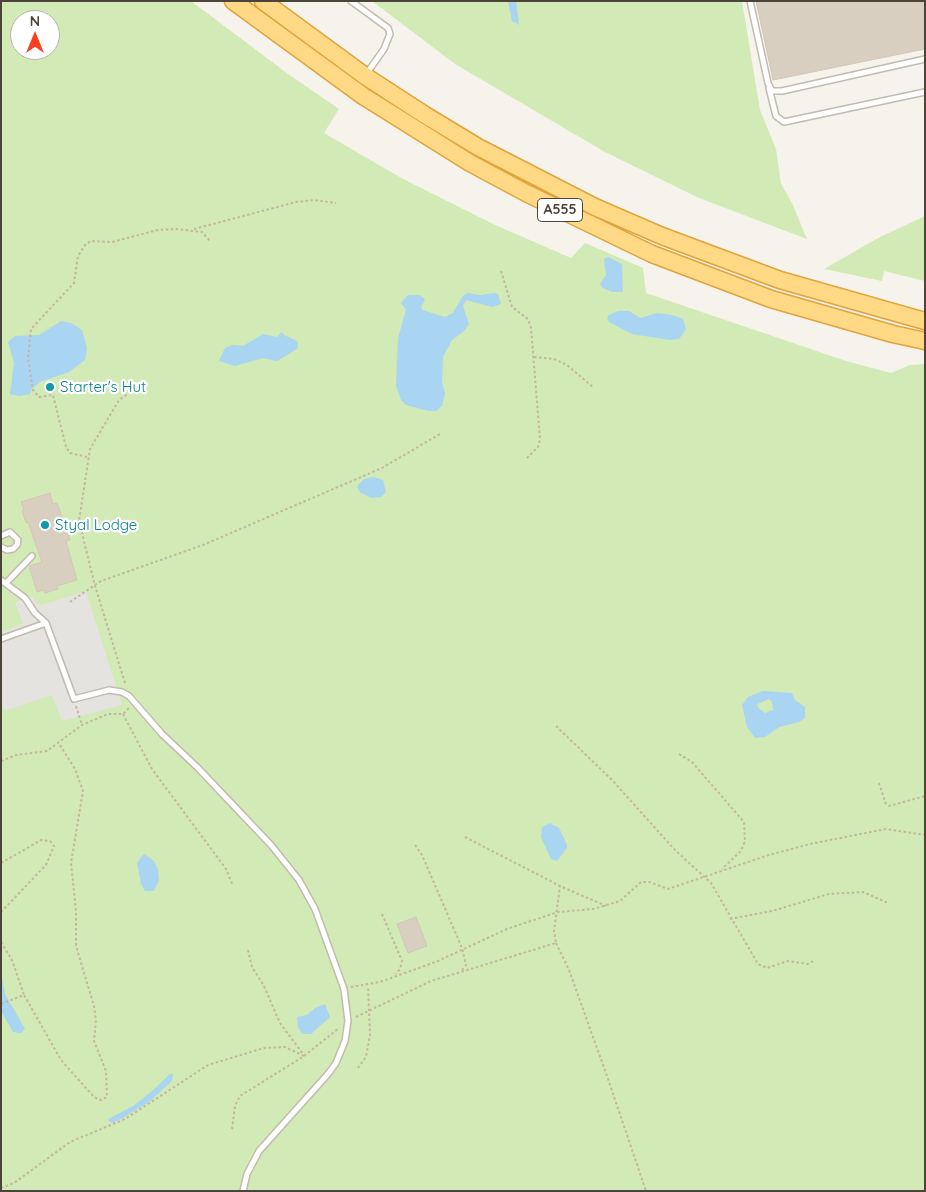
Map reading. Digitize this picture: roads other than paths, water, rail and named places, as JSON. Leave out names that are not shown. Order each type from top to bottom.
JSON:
[{"type":"highway","name":"A555","points":[[234,1],[363,96],[470,163],[526,193],[652,254],[771,299],[893,334],[925,341]]},
{"type":"highway","name":"A555","points":[[263,1],[365,76],[425,116],[478,147],[595,207],[662,236],[780,280],[925,321]]},
{"type":"lane","points":[[351,1],[388,28],[390,34],[384,49],[365,76]]},
{"type":"lane","points":[[750,1],[776,116],[784,122],[925,92]]},
{"type":"lane","points":[[769,88],[782,91],[925,59]]},
{"type":"lane","points":[[1,536],[10,532],[18,540],[13,549],[2,550]]},
{"type":"lane","points":[[32,556],[4,582],[24,598],[35,613],[46,623],[74,699],[109,690],[122,692],[129,696],[162,734],[204,774],[288,865],[315,909],[344,989],[348,1021],[345,1041],[336,1063],[319,1086],[259,1150],[247,1174],[243,1191]]},
{"type":"lane","points":[[1,639],[46,623]]},
{"type":"water","points":[[508,1],[516,1],[519,25],[512,21]]},
{"type":"water","points":[[608,257],[622,264],[623,292],[612,292],[603,288],[600,284],[606,275],[604,259]]},
{"type":"water","points":[[467,293],[480,295],[495,293],[498,294],[501,304],[492,307],[466,300],[463,306],[469,324],[464,331],[452,340],[443,357],[442,382],[445,393],[442,406],[436,411],[429,411],[406,405],[401,400],[396,386],[398,338],[406,310],[401,303],[408,295],[419,295],[425,299],[421,307],[422,310],[445,317],[453,313],[462,297]]},
{"type":"water","points":[[618,311],[629,311],[640,318],[657,313],[672,315],[683,319],[686,329],[679,339],[670,340],[632,334],[609,322],[607,318],[609,315]]},
{"type":"water","points":[[61,321],[71,323],[82,330],[87,348],[85,360],[69,372],[40,382],[32,389],[30,394],[19,396],[10,394],[14,363],[8,342],[15,336],[39,335]]},
{"type":"water","points":[[282,332],[284,335],[297,341],[298,346],[297,349],[277,361],[263,358],[235,366],[219,361],[225,348],[232,345],[243,346],[263,334],[277,337]]},
{"type":"water","points":[[374,477],[383,480],[386,492],[381,497],[371,498],[360,492],[357,486],[364,479]]},
{"type":"water","points":[[763,691],[792,693],[795,700],[805,707],[805,718],[799,722],[779,727],[765,737],[755,738],[747,727],[742,705],[748,697]],"holes":[[[769,699],[772,702],[773,710],[765,713],[758,708],[757,704]]]},
{"type":"water","points":[[550,823],[559,828],[567,845],[567,848],[557,861],[551,859],[541,837],[542,827]]},
{"type":"water","points":[[144,854],[154,861],[158,870],[159,880],[154,891],[145,891],[141,884],[137,863]]},
{"type":"water","points":[[1,973],[5,994],[25,1029],[21,1033],[13,1032],[1,1011]]},
{"type":"water","points":[[325,1004],[330,1017],[311,1034],[301,1032],[298,1027],[297,1017],[307,1015],[315,1008]]},
{"type":"water","points":[[170,1074],[173,1074],[172,1081],[149,1102],[123,1118],[112,1123],[109,1121],[108,1119],[133,1106]]},
{"type":"place","name":"Starter's Hut","points":[[50,387]]},
{"type":"place","name":"Styal Lodge","points":[[45,525]]}]
